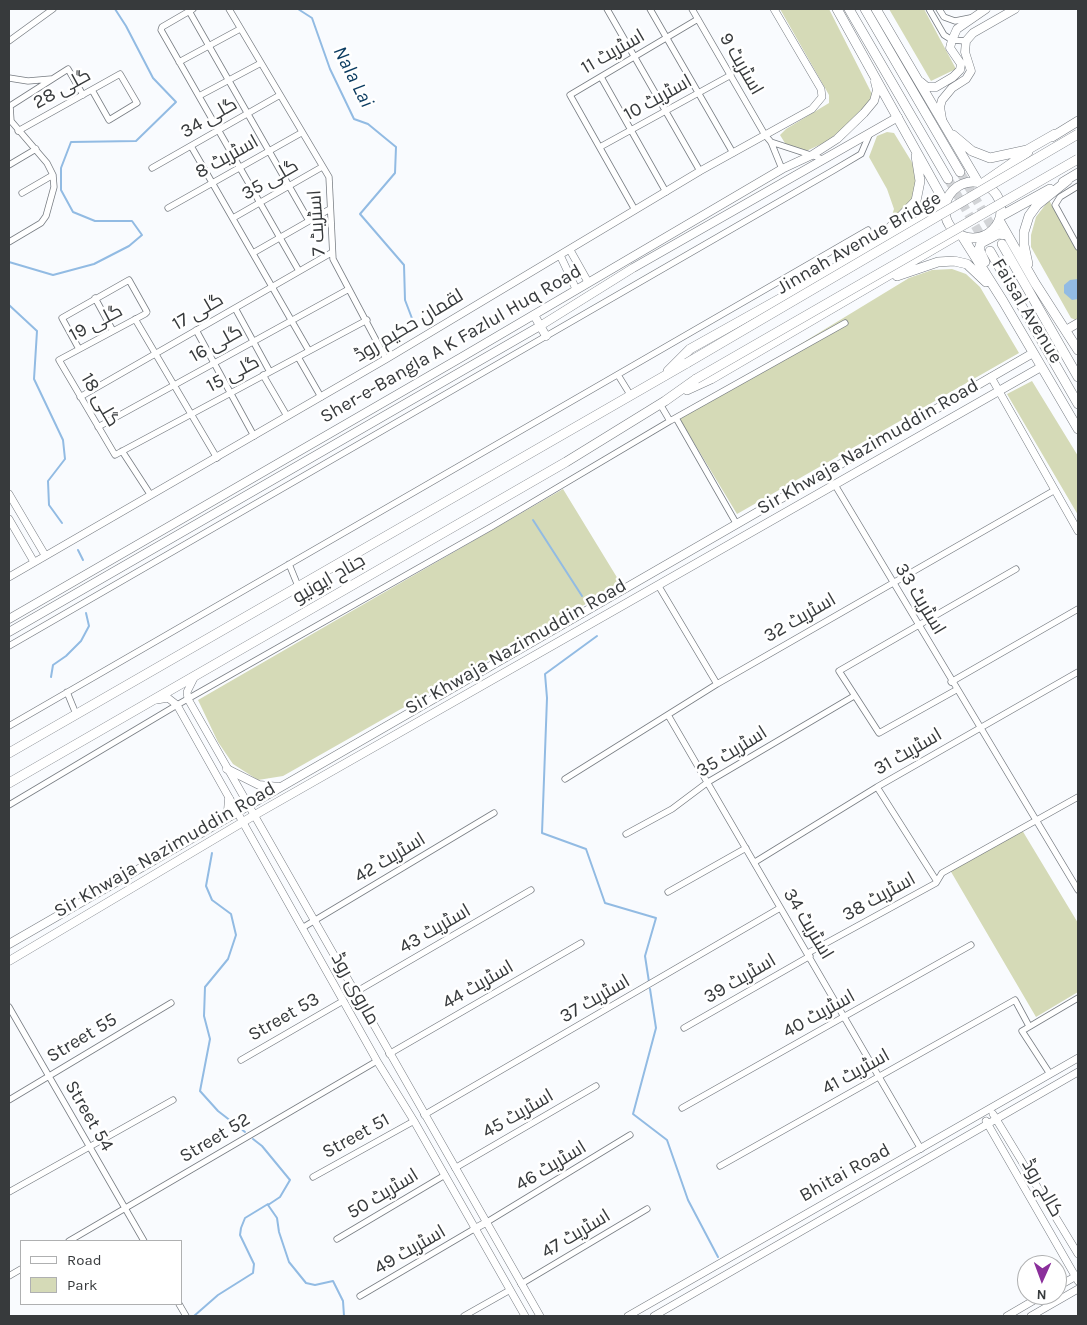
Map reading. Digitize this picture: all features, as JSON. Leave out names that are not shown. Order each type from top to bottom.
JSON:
[{"type":"main road","points":[[836,9],[918,152],[945,204],[947,222],[960,235],[971,238],[988,234],[1000,218],[1068,180]]},
{"type":"main road","points":[[849,9],[948,179]]},
{"type":"main road","points":[[865,9],[960,172]]},
{"type":"main road","points":[[876,9],[944,124],[967,172],[944,186],[941,185],[926,159],[918,152]]},
{"type":"main road","points":[[917,80],[927,87],[936,87],[960,70],[961,64],[950,48],[952,40],[957,29],[970,18],[986,9]]},
{"type":"main road","points":[[1015,9],[973,34],[966,41],[965,52],[971,71],[966,79],[952,88],[942,100],[940,107],[944,124],[972,150],[990,158],[1027,150],[1078,121]]},
{"type":"main road","name":"Sher-e-Bangla A K Fazlul Huq Road","points":[[9,619],[782,169],[812,155],[837,139],[874,101],[877,90],[873,72]]},
{"type":"main road","points":[[946,81],[952,88]]},
{"type":"main road","name":"Sher-e-Bangla A K Fazlul Huq Road","points":[[9,632],[540,326],[633,268],[870,131],[898,117]]},
{"type":"main road","points":[[657,381],[690,349],[945,204],[954,188],[961,183],[981,182],[1055,134]]},
{"type":"main road","name":"Jinnah Avenue Bridge","points":[[657,381],[1078,134]]},
{"type":"main road","points":[[953,141],[981,182],[996,193],[1001,208],[1000,218]]},
{"type":"main road","points":[[864,250],[892,228],[916,201],[920,182],[913,144]]},
{"type":"main road","name":"Jinnah Avenue Bridge","points":[[662,403],[696,380],[1078,159]]},
{"type":"main road","points":[[1035,284],[1024,245],[1026,223],[1034,209],[1078,173]]},
{"type":"main road","name":"Faisal Avenue","points":[[1000,218],[1035,284],[1077,344]]},
{"type":"main road","points":[[1003,301],[979,249],[981,243],[993,236],[1007,234]]},
{"type":"main road","points":[[662,403],[712,379],[960,235]]},
{"type":"main road","name":"Faisal Avenue","points":[[960,235],[1003,301],[1078,429]]},
{"type":"main road","points":[[1002,244],[1078,377]]},
{"type":"main road","points":[[990,251],[1078,404]]},
{"type":"main road","points":[[880,282],[938,262],[954,261],[967,264],[1003,301]]},
{"type":"main road","points":[[534,315],[546,336]]},
{"type":"main road","points":[[1066,330],[1078,323]]},
{"type":"main road","name":"Sir Khwaja Nazimuddin Road","points":[[9,944],[236,811],[1033,353]]},
{"type":"main road","name":"Sir Khwaja Nazimuddin Road","points":[[9,961],[242,822],[1041,367]]},
{"type":"main road","name":"جناح ایونیو","points":[[9,753],[657,381]]},
{"type":"main road","name":"جناح ایونیو","points":[[9,783],[558,466],[662,403]]},
{"type":"main road","points":[[253,478],[258,488]]},
{"type":"main road","points":[[786,495],[795,508]]},
{"type":"main road","points":[[30,607],[37,616]]},
{"type":"main road","points":[[227,769],[259,785],[279,787]]},
{"type":"main road","points":[[218,822],[228,811],[229,799]]},
{"type":"street","points":[[9,41],[53,9]]},
{"type":"street","name":"اسٹریٹ 7","points":[[229,9],[329,177],[331,253],[386,359]]},
{"type":"street","points":[[607,9],[700,172]]},
{"type":"street","points":[[650,9],[697,95],[733,153]]},
{"type":"street","name":"اسٹریٹ 9","points":[[692,9],[732,75],[764,135],[771,142]]},
{"type":"street","name":"لقمان حکیم روڈ","points":[[9,577],[386,359],[700,172],[812,109],[822,97],[819,83],[774,9]]},
{"type":"street","points":[[929,9],[941,31],[952,40],[966,41]]},
{"type":"street","points":[[939,9],[944,17],[955,21],[970,18]]},
{"type":"street","points":[[299,271],[160,28],[191,10],[208,46],[309,221]]},
{"type":"street","name":"اسٹریٹ 11","points":[[600,147],[570,95],[698,19]]},
{"type":"street","points":[[179,62],[240,29]]},
{"type":"street","points":[[198,96],[261,63]]},
{"type":"street","points":[[9,242],[38,227],[46,216],[54,187],[52,176],[36,149],[18,130],[11,119],[10,106],[68,69],[83,95]]},
{"type":"street","name":"گلی 28","points":[[18,130],[120,74],[137,104],[109,120],[92,90]]},
{"type":"street","name":"اسٹریٹ 10","points":[[600,147],[732,75]]},
{"type":"street","points":[[601,76],[666,192]]},
{"type":"street","points":[[9,78],[28,81],[51,79]]},
{"type":"street","name":"گلی 34","points":[[152,168],[280,95]]},
{"type":"street","points":[[9,646],[834,170],[864,152],[870,131]]},
{"type":"street","name":"اسٹریٹ 8","points":[[168,208],[301,132]]},
{"type":"street","points":[[771,142],[823,159]]},
{"type":"street","points":[[771,142],[782,169]]},
{"type":"street","points":[[191,146],[309,351]]},
{"type":"street","points":[[600,147],[636,210]]},
{"type":"street","points":[[9,165],[36,149]]},
{"type":"street","name":"گلی 35","points":[[233,218],[322,167]]},
{"type":"street","points":[[22,192],[52,176]]},
{"type":"street","points":[[1078,186],[1057,200],[1055,205],[1078,247]]},
{"type":"street","points":[[253,253],[330,209]]},
{"type":"street","points":[[9,726],[868,230]]},
{"type":"street","points":[[570,250],[588,282]]},
{"type":"street","name":"گلی 17","points":[[80,397],[331,253]]},
{"type":"street","points":[[560,256],[576,289]]},
{"type":"street","name":"گلی 19","points":[[59,360],[147,312],[129,280],[95,298]]},
{"type":"street","name":"گلی 16","points":[[98,427],[349,288]]},
{"type":"street","points":[[79,349],[62,318],[95,298],[113,331]]},
{"type":"street","points":[[234,308],[270,372]]},
{"type":"street","points":[[135,319],[217,458]]},
{"type":"street","name":"گلی 15","points":[[115,455],[367,320]]},
{"type":"street","points":[[9,805],[176,705],[492,527],[670,421],[844,323]]},
{"type":"street","points":[[196,330],[254,436]]},
{"type":"street","points":[[298,357],[321,397]]},
{"type":"street","name":"گلی 18","points":[[59,360],[115,455]]},
{"type":"street","points":[[263,375],[287,416]]},
{"type":"street","points":[[618,375],[631,396]]},
{"type":"street","points":[[991,377],[1078,531]]},
{"type":"street","points":[[662,403],[670,421]]},
{"type":"street","points":[[676,418],[736,523]]},
{"type":"street","points":[[122,451],[150,494]]},
{"type":"street","name":"اسٹریٹ 33","points":[[835,485],[956,690],[1078,890]]},
{"type":"street","points":[[258,488],[263,499]]},
{"type":"street","name":"اسٹریٹ 32","points":[[564,778],[717,684],[1055,490]]},
{"type":"street","points":[[9,494],[45,555]]},
{"type":"street","points":[[9,519],[34,562]]},
{"type":"street","points":[[289,564],[298,586]]},
{"type":"street","points":[[956,690],[879,732],[839,671],[1016,569]]},
{"type":"street","points":[[658,585],[717,684]]},
{"type":"street","points":[[952,682],[1078,609]]},
{"type":"street","name":"اسٹریٹ 31","points":[[755,862],[877,787],[1078,672]]},
{"type":"street","points":[[188,699],[187,692],[194,677]]},
{"type":"street","points":[[67,692],[76,714]]},
{"type":"street","name":"اسٹریٹ 35","points":[[626,834],[672,809],[708,782],[854,696]]},
{"type":"street","points":[[147,702],[168,698],[176,705]]},
{"type":"street","name":"ماروی روڈ","points":[[188,699],[424,1116],[540,1316]]},
{"type":"street","name":"ماروی روڈ","points":[[176,705],[377,1061],[414,1121],[525,1316]]},
{"type":"street","name":"اسٹریٹ 34","points":[[668,715],[921,1149]]},
{"type":"street","points":[[877,787],[936,880]]},
{"type":"street","name":"اسٹریٹ 38","points":[[809,955],[936,883],[936,880],[942,873],[1078,797]]},
{"type":"street","name":"اسٹریٹ 42","points":[[302,928],[494,813]]},
{"type":"street","points":[[668,892],[746,848]]},
{"type":"street","name":"اسٹریٹ 43","points":[[354,993],[531,890]]},
{"type":"street","name":"اسٹریٹ 37","points":[[424,1116],[780,908]]},
{"type":"street","name":"اسٹریٹ 44","points":[[389,1054],[581,943]]},
{"type":"street","name":"اسٹریٹ 40","points":[[682,1108],[971,945]]},
{"type":"street","name":"اسٹریٹ 39","points":[[684,1028],[809,955]]},
{"type":"street","points":[[343,1000],[354,993]]},
{"type":"street","points":[[1050,1074],[1022,1030],[1078,998]]},
{"type":"street","name":"Street 53","points":[[241,1060],[343,1000]]},
{"type":"street","name":"اسٹریٹ 41","points":[[720,1166],[1015,1000],[1029,1026]]},
{"type":"street","name":"Street 55","points":[[9,1100],[172,1003]]},
{"type":"street","name":"Street 54","points":[[9,1007],[143,1240]]},
{"type":"street","points":[[377,1061],[389,1054]]},
{"type":"street","name":"Bhitai Road","points":[[628,1316],[762,1238],[991,1110],[1078,1058]]},
{"type":"street","name":"Street 52","points":[[71,1240],[377,1061]]},
{"type":"street","name":"Bhitai Road","points":[[654,1316],[927,1160],[995,1118],[1078,1072]]},
{"type":"street","name":"اسٹریٹ 45","points":[[455,1168],[596,1086]]},
{"type":"street","points":[[9,1192],[172,1100]]},
{"type":"street","name":"کالج روڈ","points":[[991,1110],[1078,1254]]},
{"type":"street","name":"کالج روڈ","points":[[982,1115],[1077,1277]]},
{"type":"street","points":[[414,1121],[424,1116]]},
{"type":"street","name":"Street 51","points":[[313,1177],[414,1121]]},
{"type":"street","name":"اسٹریٹ 46","points":[[487,1222],[630,1135]]},
{"type":"street","points":[[921,1149],[927,1160]]},
{"type":"street","points":[[444,1175],[455,1168]]},
{"type":"street","name":"اسٹریٹ 50","points":[[337,1239],[444,1175]]},
{"type":"street","name":"اسٹریٹ 47","points":[[521,1284],[647,1210]]},
{"type":"street","points":[[474,1229],[487,1222]]},
{"type":"street","name":"اسٹریٹ 49","points":[[360,1296],[474,1229]]},
{"type":"street","points":[[762,1238],[769,1250]]},
{"type":"street","points":[[9,1276],[20,1270]]},
{"type":"street","points":[[464,1316],[521,1284]]},
{"type":"street","points":[[1031,1316],[1078,1289]]},
{"type":"street","points":[[180,1305],[186,1316]]},
{"type":"street","points":[[1007,1316],[1026,1305]]},
{"type":"green space","points":[[780,9],[829,9],[873,96],[861,113],[828,141],[802,153],[788,148],[780,135],[786,129],[829,103],[829,95]]},
{"type":"green space","points":[[889,9],[924,9],[956,69],[931,81]]},
{"type":"green space","points":[[887,132],[894,133],[913,164],[918,189],[907,211],[889,225],[894,209],[887,189],[869,157],[877,136]]},
{"type":"green space","points":[[1049,200],[1078,252],[1078,321],[1071,318],[1031,247],[1031,235],[1036,217]]},
{"type":"green space","points":[[952,269],[966,274],[980,287],[1019,353],[737,514],[679,418],[909,278],[932,270]]},
{"type":"green space","points":[[1032,381],[1078,456],[1078,515],[1007,394]]},
{"type":"green space","points":[[563,489],[621,584],[283,776],[258,780],[233,764],[218,742],[198,700]]},
{"type":"green space","points":[[1022,830],[1078,923],[1078,992],[1036,1017],[950,870]]},
{"type":"water","points":[[1078,279],[1078,299],[1072,300],[1064,293],[1064,285],[1070,280]]},
{"type":"waterway","points":[[9,262],[53,275],[94,264],[129,246],[142,235],[132,221],[95,221],[73,212],[61,190],[61,168],[71,142],[136,141],[176,102],[153,78],[115,9]]},
{"type":"waterway","name":"Nala Lai","points":[[298,9],[312,18],[330,69],[354,119],[368,124],[396,147],[395,173],[360,214],[404,265],[405,300],[413,321]]},
{"type":"waterway","points":[[9,305],[37,331],[34,379],[63,440],[65,459],[48,481],[49,505],[62,523]]},
{"type":"waterway","points":[[533,520],[582,596]]},
{"type":"waterway","points":[[78,550],[83,560]]},
{"type":"waterway","points":[[51,677],[53,665],[66,656],[81,641],[89,626],[86,613]]},
{"type":"waterway","points":[[597,636],[545,674],[547,698],[542,833],[586,849],[605,903],[656,918],[645,956],[649,982]]},
{"type":"waterway","points":[[212,853],[206,886],[212,900],[231,914],[236,935],[228,959],[205,987],[204,1016],[210,1039],[200,1091],[218,1111],[245,1132]]},
{"type":"waterway","points":[[650,989],[656,1028],[633,1114],[667,1140],[688,1200],[718,1257]]},
{"type":"waterway","points":[[253,1139],[262,1146],[290,1180],[280,1197],[268,1205],[277,1218],[279,1232],[289,1262],[306,1283],[315,1285],[333,1281],[343,1301],[344,1316]]},
{"type":"waterway","points":[[194,1316],[218,1295],[253,1273],[254,1264],[240,1235],[241,1228],[245,1218],[268,1204]]},
{"type":"tunnel","points":[[960,172],[1002,244]]},
{"type":"tunnel","points":[[948,179],[990,251]]}]
